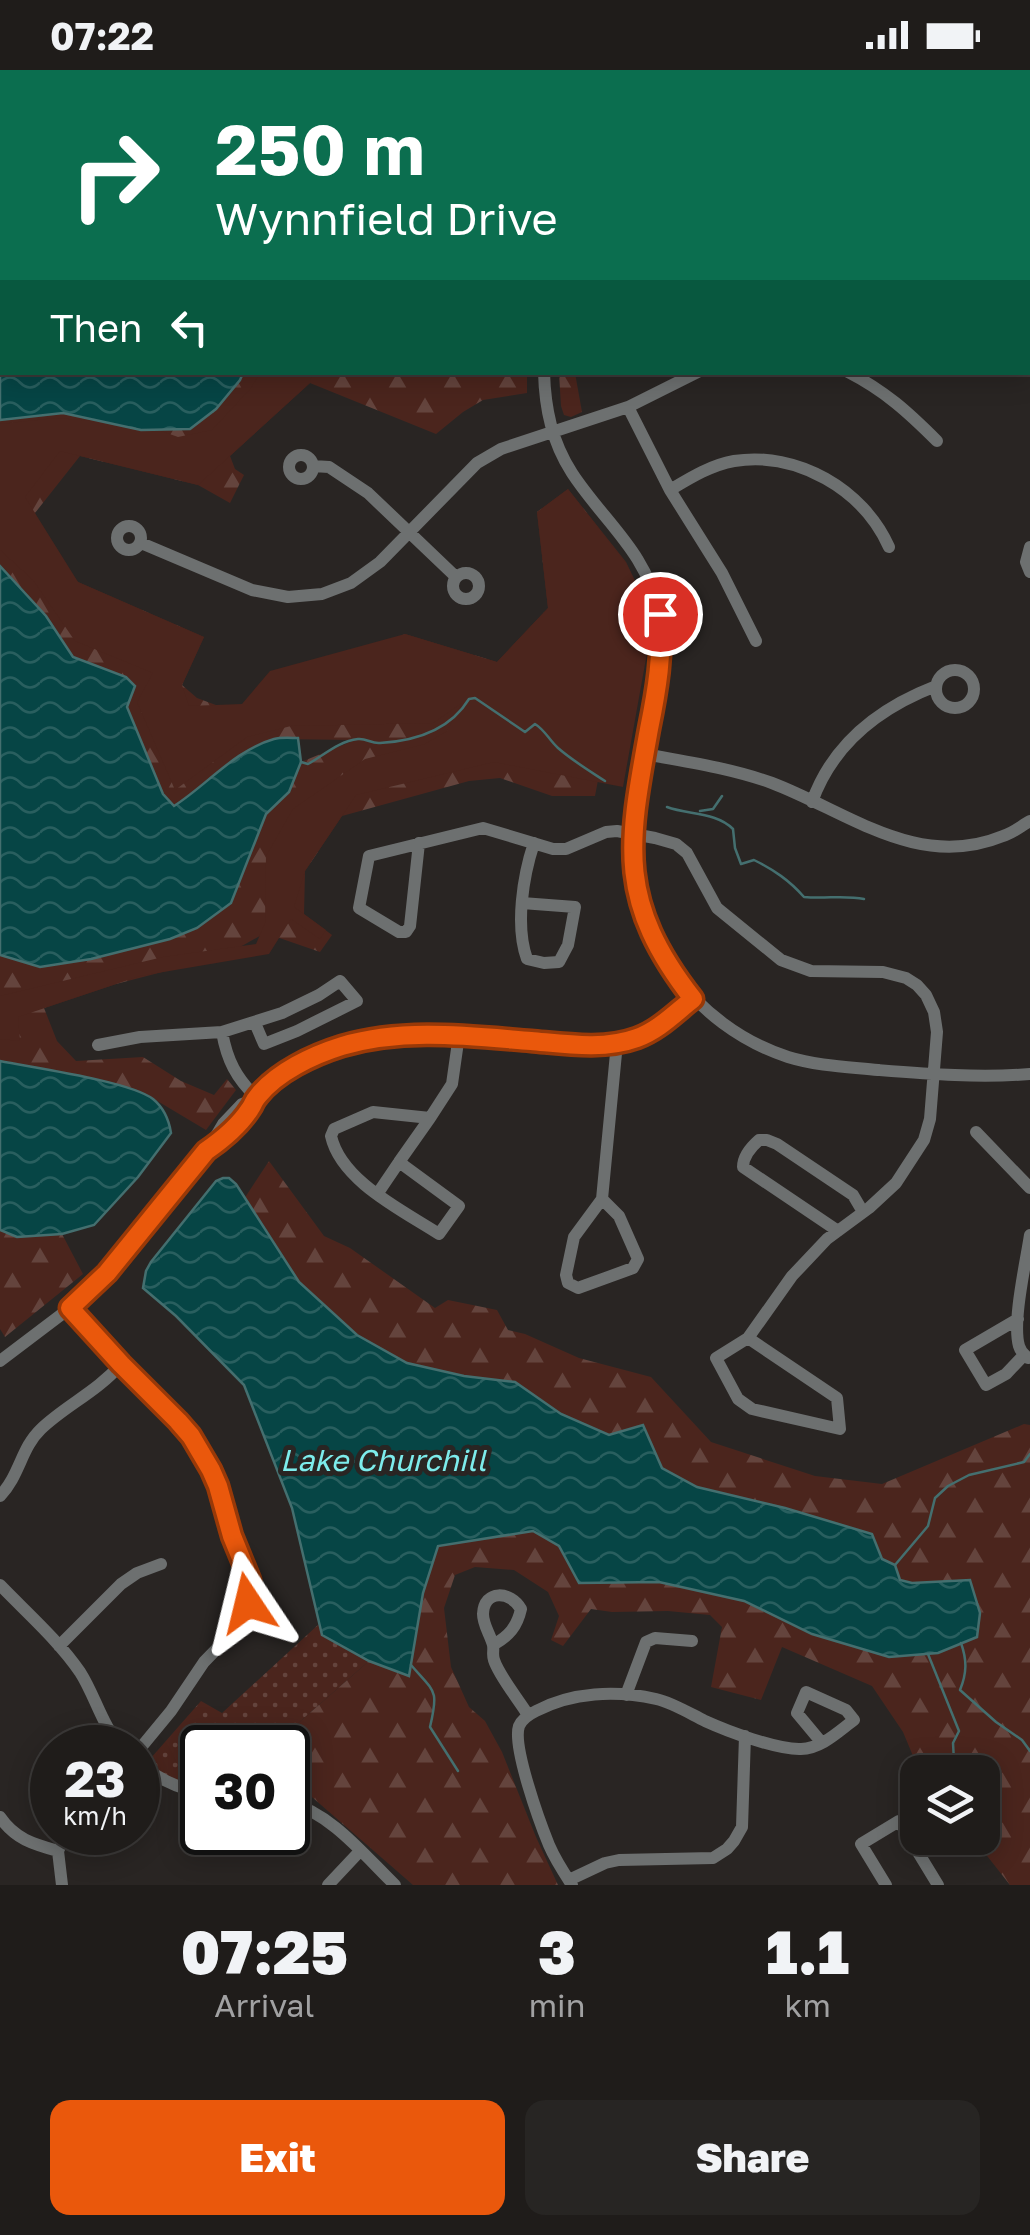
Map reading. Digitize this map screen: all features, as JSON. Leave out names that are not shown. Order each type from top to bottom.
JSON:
[{"type":"street","points":[[544,375],[551,431],[574,476],[625,539],[648,576],[660,614],[660,674],[637,791],[632,861],[643,916],[670,970],[693,999],[734,1032],[762,1048],[792,1058],[832,1066],[934,1074],[1030,1074]]},
{"type":"street","points":[[140,542],[252,590],[288,597],[322,594],[351,583],[380,562],[477,464],[502,449],[628,406],[692,375]]},
{"type":"street","points":[[854,375],[906,409],[937,441]]},
{"type":"street","points":[[628,406],[670,490],[722,574],[756,641]]},
{"type":"street","points":[[670,490],[731,461],[765,458],[795,464],[824,477],[847,494],[880,528],[889,547]]},
{"type":"street","points":[[313,466],[329,468],[348,478],[456,577]]},
{"type":"street","points":[[1030,547],[1026,562],[1030,572]]},
{"type":"street","points":[[812,802],[831,760],[846,742],[917,693],[936,686]]},
{"type":"street","points":[[645,754],[771,783],[904,842],[968,846],[1004,836],[1030,821]]},
{"type":"street","points":[[419,844],[410,926],[406,932],[399,932],[359,908],[369,856],[483,828],[553,849],[566,849],[617,831],[676,844],[687,852],[717,908],[781,960],[810,971],[883,972],[906,978],[926,995],[937,1032],[930,1119],[924,1140],[896,1184],[838,1231],[792,1276],[748,1338],[716,1358],[738,1399],[752,1409],[840,1430],[837,1398],[748,1338]]},
{"type":"street","points":[[522,902],[576,907],[568,946],[559,962],[527,959],[523,949],[522,902],[525,870],[534,844]]},
{"type":"street","points":[[98,1045],[140,1037],[222,1032],[282,1014],[340,980],[357,1002],[264,1044],[255,1023]]},
{"type":"street","points":[[3,1353],[70,1308],[107,1273],[206,1151],[223,1139],[257,1098],[294,1068],[341,1046],[387,1036],[459,1035],[585,1046],[617,1043],[658,1028],[693,999]]},
{"type":"street","points":[[222,1032],[228,1062],[257,1098]]},
{"type":"street","points":[[378,1193],[452,1084],[459,1035]]},
{"type":"street","points":[[602,1199],[620,1216],[637,1264],[578,1288],[568,1283],[566,1275],[574,1237],[602,1199],[617,1043]]},
{"type":"street","points":[[399,1162],[459,1206],[438,1234],[362,1182],[341,1162],[331,1136],[334,1129],[373,1112],[430,1118]]},
{"type":"street","points":[[976,1132],[1030,1188]]},
{"type":"street","points":[[838,1231],[744,1168],[743,1161],[752,1146],[759,1140],[777,1144],[854,1195],[863,1212]]},
{"type":"street","points":[[1018,1320],[965,1350],[986,1386],[1027,1357],[1018,1345],[1018,1320],[1030,1235]]},
{"type":"street","points":[[70,1308],[191,1436],[218,1486],[250,1580],[246,1614],[238,1627],[204,1662],[160,1725]]},
{"type":"street","points":[[0,1496],[12,1484],[28,1446],[40,1430],[94,1391],[121,1364]]},
{"type":"street","points":[[59,1646],[121,1584],[161,1564]]},
{"type":"street","points":[[0,1584],[81,1674],[106,1725]]},
{"type":"street","points":[[626,1695],[646,1642],[655,1638],[692,1641]]},
{"type":"street","points":[[493,1646],[493,1659],[528,1715]]},
{"type":"street","points":[[746,1736],[742,1827],[727,1849],[712,1858],[605,1863],[570,1883],[550,1846],[526,1778],[518,1730],[528,1715],[567,1698],[626,1695],[657,1699],[746,1736],[803,1749],[822,1742],[854,1720],[846,1710],[806,1692],[797,1713],[822,1742]]},
{"type":"street","points":[[310,1812],[328,1822],[395,1885]]},
{"type":"street","points":[[0,1816],[7,1827],[30,1843]]},
{"type":"street","points":[[886,1885],[860,1844],[899,1821],[938,1885]]},
{"type":"street","points":[[328,1885],[360,1851]]},
{"type":"street","points":[[58,1855],[62,1885]]},
{"type":"green space","points":[[242,375],[527,375],[527,393],[483,400],[436,434],[310,383],[230,456],[235,469],[244,475],[230,503],[198,485],[80,456],[35,513],[40,535],[78,582],[204,637],[182,685],[197,698],[240,714],[405,634],[497,662],[548,608],[537,512],[568,489],[626,562],[643,605],[647,653],[602,759],[595,796],[552,796],[500,778],[469,781],[342,816],[305,871],[304,914],[332,935],[320,952],[265,933],[224,956],[116,984],[44,1008],[57,1041],[76,1061],[143,1057],[181,1081],[214,1095],[227,1079],[236,1090],[206,1130],[149,1096],[121,1086],[0,1061],[0,955],[40,967],[91,959],[170,939],[231,903],[266,814],[289,792],[301,762],[355,740],[275,739],[175,806],[163,794],[127,706],[126,677],[73,657],[46,616],[0,566],[0,420],[63,413],[141,430],[240,380]]},
{"type":"green space","points":[[259,375],[312,375],[310,383],[198,485],[60,451],[25,497],[78,582],[204,637],[182,685],[189,706],[242,704],[270,671],[405,634],[497,662],[548,608],[537,512],[568,489],[626,563],[645,616],[647,653],[623,787],[494,762],[356,795],[305,871],[294,907],[326,930],[320,939],[291,919],[269,954],[140,976],[18,1017],[20,1041],[0,1039],[0,996],[163,957],[256,944],[265,923],[266,856],[293,809],[365,759],[425,744],[447,731],[462,703],[433,723],[291,726],[247,737],[175,790],[137,702],[153,673],[75,641],[33,580],[0,550],[0,424],[56,418],[144,425],[178,437],[212,430]]},
{"type":"green space","points":[[559,375],[575,375],[582,412],[571,417],[564,415]]},
{"type":"green space","points":[[269,1161],[324,1236],[350,1248],[435,1308],[448,1300],[497,1310],[508,1330],[579,1358],[651,1377],[711,1442],[815,1476],[882,1484],[1024,1424],[1030,1425],[1030,1885],[1010,1885],[986,1855],[1000,1855],[1000,1755],[913,1755],[903,1732],[872,1686],[782,1647],[761,1700],[711,1687],[722,1627],[710,1615],[591,1609],[563,1646],[551,1640],[559,1616],[548,1592],[514,1570],[475,1567],[455,1575],[444,1608],[451,1667],[469,1707],[485,1721],[502,1752],[558,1885],[413,1885],[310,1795],[310,1725],[296,1725],[369,1661],[408,1675],[423,1593],[438,1546],[533,1531],[560,1546],[579,1583],[659,1582],[744,1601],[812,1634],[970,1580],[900,1580],[697,1487],[662,1469],[642,1425],[609,1435],[561,1414],[515,1382],[407,1363],[357,1335],[299,1282],[244,1199]]},
{"type":"green space","points":[[0,1230],[17,1237],[62,1234],[83,1274],[5,1337],[0,1329]]},
{"type":"green space","points":[[319,1624],[322,1635],[369,1661],[296,1725],[180,1725],[180,1783],[160,1774],[160,1748],[201,1701],[222,1713]]},
{"type":"water","points":[[0,375],[242,375],[216,409],[190,429],[141,430],[63,413],[0,420]]},
{"type":"water","points":[[0,566],[46,616],[73,657],[126,677],[135,686],[127,707],[163,794],[174,806],[247,751],[274,739],[298,738],[301,762],[289,792],[266,814],[231,903],[197,928],[91,959],[40,967],[0,955]]},
{"type":"water","points":[[0,1061],[124,1086],[153,1099],[163,1110],[171,1133],[94,1225],[62,1234],[17,1237],[0,1230]]},
{"type":"water","name":"Lake Churchill","points":[[223,1178],[236,1184],[299,1282],[357,1335],[407,1363],[515,1382],[561,1414],[609,1435],[643,1425],[662,1468],[697,1487],[872,1534],[882,1559],[895,1565],[900,1580],[970,1580],[980,1613],[977,1637],[938,1653],[889,1657],[812,1634],[744,1601],[659,1582],[579,1583],[559,1546],[533,1531],[438,1546],[423,1593],[409,1676],[369,1661],[322,1635],[292,1508],[244,1385],[143,1288],[151,1262],[216,1181]]},
{"type":"waterway","points":[[301,762],[308,764],[351,740],[380,743],[430,732],[475,698],[525,732],[535,724],[564,753],[605,781]]},
{"type":"waterway","points":[[700,811],[713,809],[722,796]]},
{"type":"waterway","points":[[667,807],[726,824],[733,829],[741,864],[754,860],[787,880],[804,897],[864,899]]},
{"type":"waterway","points":[[895,1565],[928,1526],[935,1498],[948,1486],[969,1475],[1024,1462],[1030,1454]]},
{"type":"waterway","points":[[961,1643],[965,1666],[960,1690],[1022,1740],[1030,1751]]},
{"type":"waterway","points":[[928,1654],[959,1731],[953,1743],[954,1755]]},
{"type":"waterway","points":[[411,1665],[433,1692],[430,1727],[458,1771]]},
{"type":"route","points":[[248,1603],[250,1580],[218,1486],[191,1436],[70,1308],[107,1273],[206,1151],[223,1139],[257,1098],[274,1082],[315,1057],[341,1046],[410,1034],[585,1046],[617,1043],[658,1028],[693,999],[670,970],[643,916],[632,861],[637,791],[660,674],[660,614]]}]
